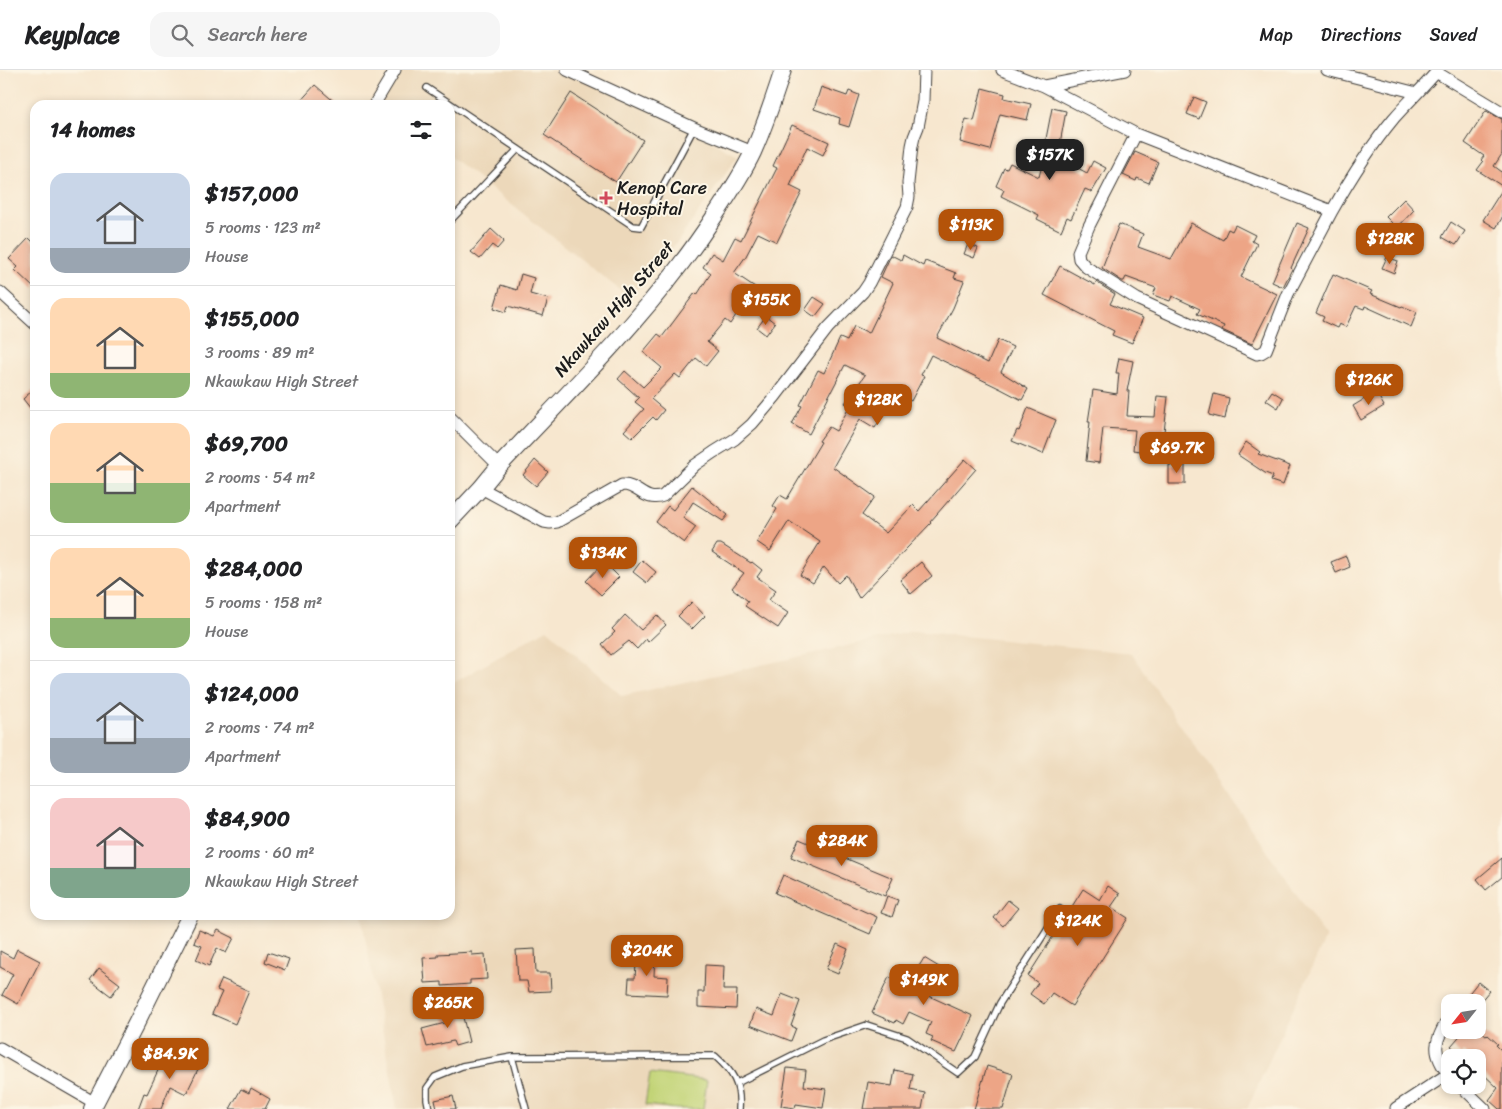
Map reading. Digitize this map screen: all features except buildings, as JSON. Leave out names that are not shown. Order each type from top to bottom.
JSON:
[{"type":"main road","name":"Nkawkaw High Street","points":[[455,516],[481,488],[498,466],[639,316],[701,237],[736,185],[753,152],[773,102],[783,70]]},
{"type":"main road","points":[[94,1106],[188,920]]},
{"type":"street","points":[[377,100],[396,70]]},
{"type":"street","points":[[567,70],[694,128],[753,152]]},
{"type":"street","points":[[481,488],[544,522],[557,522],[622,485],[627,485],[649,497],[658,498],[663,496],[695,465],[734,439],[752,424],[828,328],[869,283],[901,221],[909,197],[910,162],[923,102],[924,70]]},
{"type":"street","points":[[1002,70],[1044,86],[1136,134],[1332,211]]},
{"type":"street","points":[[1044,86],[1125,70]]},
{"type":"street","points":[[1327,70],[1417,94]]},
{"type":"street","points":[[1136,134],[1089,226],[1078,252],[1079,259],[1086,267],[1137,299],[1257,354],[1266,350],[1288,294],[1351,178],[1394,118],[1437,71],[1502,112]]},
{"type":"street","points":[[0,292],[30,319]]},
{"type":"street","points":[[455,422],[498,466]]},
{"type":"street","points":[[1441,1032],[1436,1045],[1437,1054],[1441,1061]]},
{"type":"street","points":[[0,1048],[94,1106]]},
{"type":"street","points":[[1396,1108],[1441,1080]]},
{"type":"street","points":[[1469,1094],[1485,1109]]},
{"type":"lane","points":[[427,88],[445,100]]},
{"type":"lane","points":[[455,107],[637,227],[641,227],[694,128]]},
{"type":"lane","points":[[455,216],[518,149]]},
{"type":"lane","points":[[737,1083],[823,1040],[867,1025],[907,1038],[958,1073],[975,1057],[1000,1003],[1060,909]]},
{"type":"lane","points":[[429,1109],[427,1099],[428,1088],[434,1076],[462,1066],[512,1057],[715,1056],[729,1068],[737,1083],[740,1096],[739,1109]]},
{"type":"lane","points":[[512,1057],[526,1109]]},
{"type":"shaded area","name":"Kenop Care Hospital","points":[[401,70],[577,70],[738,156],[679,240],[630,298],[455,160],[455,100],[382,100]]},
{"type":"shaded area","points":[[547,629],[622,696],[914,631],[1131,653],[1326,937],[1247,1109],[397,1109],[362,920],[455,920],[455,682]]},
{"type":"green space","points":[[650,1073],[707,1080],[703,1109],[677,1109],[645,1105]]},
{"type":"place","name":"Kenop Care Hospital","points":[[606,198]]}]
